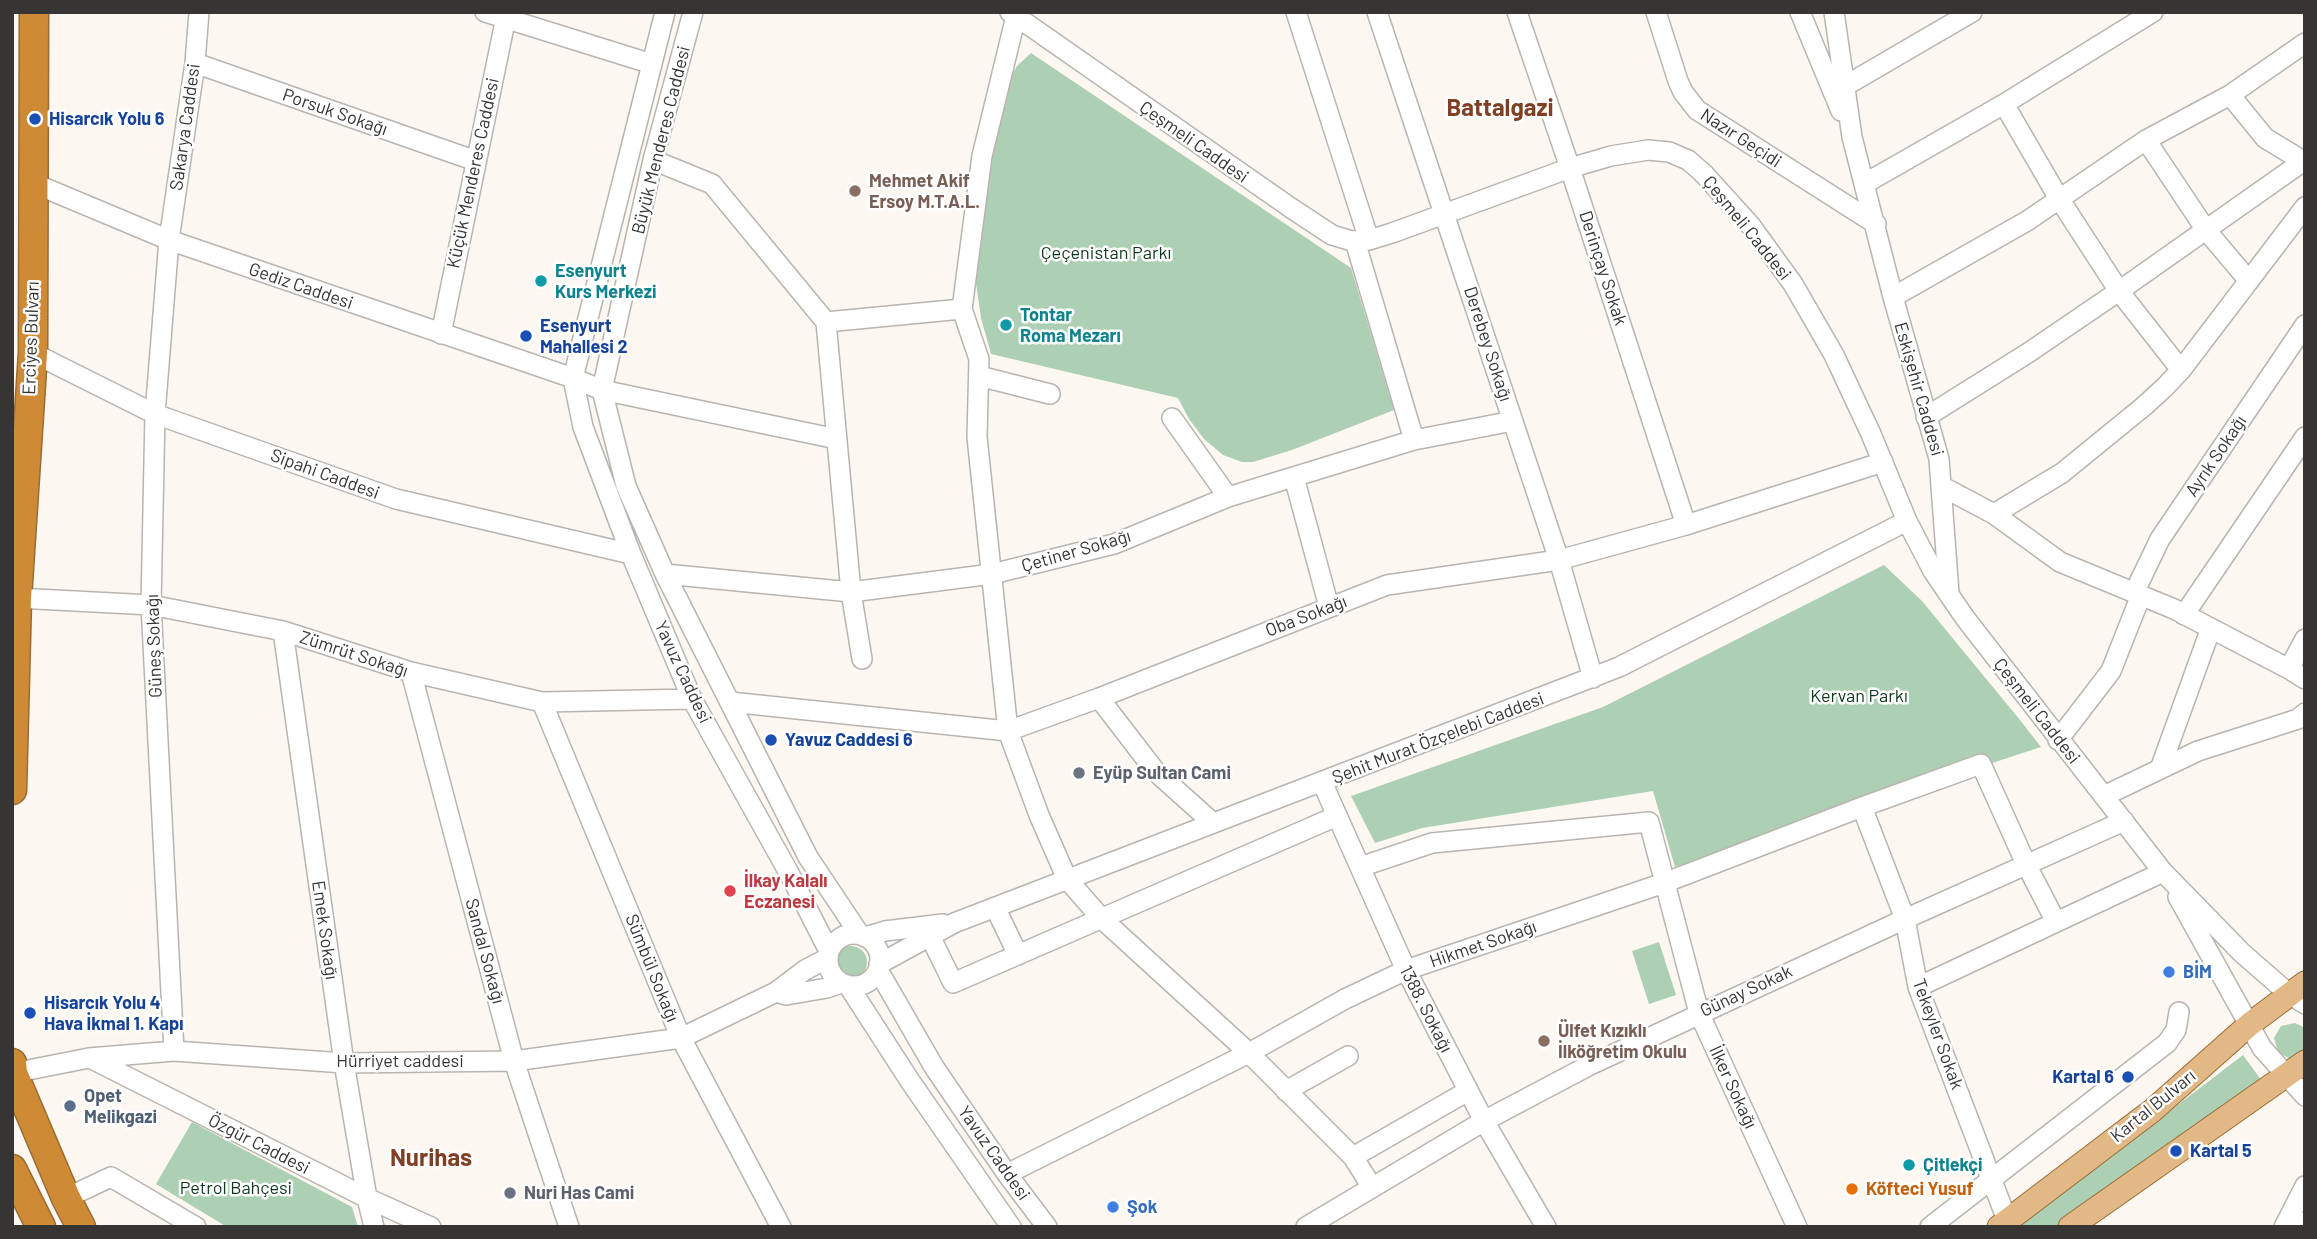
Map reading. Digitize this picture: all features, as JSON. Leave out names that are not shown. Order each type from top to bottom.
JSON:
[{"type":"highway","name":"Erciyes Bulvarı","points":[[12,790],[17,598],[33,354],[34,12]]},
{"type":"highway","points":[[13,1068],[66,1198],[81,1227]]},
{"type":"highway","points":[[12,1169],[41,1227]]},
{"type":"main road","name":"Kartal Bulvarı","points":[[2003,1224],[2153,1110],[2250,1024],[2299,993]]},
{"type":"main road","points":[[2070,1227],[2296,1069]]},
{"type":"street","name":"Sakarya Caddesi","points":[[169,240],[195,63],[198,12]]},
{"type":"street","points":[[485,12],[506,16],[652,64]]},
{"type":"street","name":"Büyük Menderes Caddesi","points":[[573,378],[665,12]]},
{"type":"street","name":"Büyük Menderes Caddesi","points":[[602,390],[653,160],[692,12]]},
{"type":"street","points":[[1296,12],[1362,240],[1414,440]]},
{"type":"street","name":"Derebey Sokağı","points":[[1377,12],[1559,560],[1593,678]]},
{"type":"street","name":"Derinçay Sokak","points":[[1517,12],[1686,525]]},
{"type":"street","name":"Nazır Geçidi","points":[[1656,12],[1678,81],[1697,110],[1876,225]]},
{"type":"street","points":[[1800,12],[1852,137]]},
{"type":"street","name":"Eskişehir Caddesi","points":[[1833,12],[1852,137],[1893,297],[1939,459],[1949,595]]},
{"type":"street","points":[[1845,86],[1972,12]]},
{"type":"street","points":[[1864,184],[2004,104],[2153,12]]},
{"type":"street","points":[[1013,14],[982,156],[962,309],[979,359],[977,437],[1008,731],[1039,815],[1067,879],[1101,918],[1249,1053],[1353,1157],[1372,1187]]},
{"type":"street","name":"Çeşmeli Caddesi","points":[[1013,14],[1147,110],[1332,235],[1362,240],[1611,156],[1648,150],[1669,152],[1688,160],[1751,226],[1793,284],[1834,355],[1907,521],[1933,571],[1965,618],[2164,872],[2242,953],[2299,993]]},
{"type":"street","name":"Küçük Menderes Caddesi","points":[[441,334],[506,16]]},
{"type":"street","points":[[1893,297],[2017,227],[2146,140],[2230,95],[2305,43]]},
{"type":"street","name":"Porsuk Sokağı","points":[[195,63],[476,161]]},
{"type":"street","points":[[1926,417],[2028,353],[2304,160],[2265,138],[2230,95]]},
{"type":"street","points":[[2004,104],[2058,197],[2119,291],[2181,370]]},
{"type":"street","points":[[2146,140],[2206,230],[2249,281]]},
{"type":"street","points":[[653,160],[712,184],[826,322],[851,592],[862,659]]},
{"type":"street","name":"Gediz Caddesi","points":[[33,183],[169,240],[602,390],[837,439]]},
{"type":"street","points":[[1994,514],[2062,472],[2143,407],[2181,370],[2305,207]]},
{"type":"street","name":"Güneş Sokağı","points":[[169,240],[155,414],[151,605],[174,1051]]},
{"type":"street","points":[[826,322],[962,309]]},
{"type":"street","name":"Ayrık Sokağı","points":[[2059,740],[2111,671],[2160,539],[2302,335]]},
{"type":"street","name":"Sipahi Caddesi","points":[[33,354],[155,414],[396,499],[631,554]]},
{"type":"street","points":[[979,376],[1050,394]]},
{"type":"street","name":"Yavuz Caddesi","points":[[573,378],[583,427],[631,554],[692,699],[789,873],[829,955]]},
{"type":"street","name":"Yavuz Caddesi","points":[[602,390],[626,486],[666,574],[808,857],[862,936]]},
{"type":"street","points":[[1172,418],[1228,497]]},
{"type":"street","name":"Çetiner Sokağı","points":[[666,574],[851,592],[992,574],[1114,544],[1228,497],[1414,440],[1513,421]]},
{"type":"street","points":[[2184,615],[2305,437]]},
{"type":"street","name":"Oba Sokağı","points":[[730,702],[1008,731],[1387,585],[1559,560],[1686,525],[1882,461]]},
{"type":"street","points":[[1294,477],[1329,607]]},
{"type":"street","points":[[1941,486],[1994,514],[2060,562],[2184,615],[2297,674],[2305,639]]},
{"type":"street","name":"Şehit Murat Özçelebi Caddesi","points":[[878,967],[954,923],[1593,678],[1649,653],[1907,521]]},
{"type":"street","name":"Zümrüt Sokağı","points":[[17,598],[151,605],[283,631],[411,672],[542,702],[692,699]]},
{"type":"street","points":[[2160,769],[2211,628]]},
{"type":"street","name":"Emek Sokağı","points":[[283,631],[344,1063],[374,1227]]},
{"type":"street","name":"Sandal Sokağı","points":[[411,672],[514,1061],[569,1227]]},
{"type":"street","points":[[1099,698],[1156,772],[1213,823]]},
{"type":"street","name":"Sümbül Sokağı","points":[[542,702],[681,1038],[781,1227]]},
{"type":"street","points":[[2104,796],[2198,751],[2298,719],[2305,713]]},
{"type":"street","name":"Hikmet Sokağı","points":[[1007,1174],[1249,1053],[1345,999],[1406,970],[1664,883],[1981,764],[2026,864]]},
{"type":"street","name":"1388. Sokağı","points":[[1322,782],[1406,970],[1484,1121],[1546,1227]]},
{"type":"street","name":"Tekeyler Sokak","points":[[1862,807],[1905,919],[1918,986],[1991,1178],[2003,1224]]},
{"type":"street","points":[[930,936],[953,983],[1337,816]]},
{"type":"street","name":"İlker Sokağı","points":[[1360,867],[1432,843],[1648,821],[1699,1013],[1797,1227]]},
{"type":"street","name":"Günay Sokak","points":[[1306,1227],[1484,1121],[1588,1066],[2124,821]]},
{"type":"street","points":[[2026,864],[2056,922]]},
{"type":"street","points":[[1918,986],[2164,872]]},
{"type":"street","name":"Çeşmeli Caddesi","points":[[2164,872],[2269,1057],[2296,1069],[2305,1096]]},
{"type":"street","points":[[995,907],[1018,955]]},
{"type":"street","name":"Şehit Murat Özçelebi Caddesi","points":[[862,936],[885,930],[954,923]]},
{"type":"street","points":[[845,936],[862,936],[878,951],[878,967],[874,976],[862,985],[844,984],[831,972],[829,955],[838,939],[845,936]]},
{"type":"street","name":"Hürriyet caddesi","points":[[13,1068],[174,1051],[344,1063],[514,1061],[681,1038],[776,992],[829,955]]},
{"type":"street","name":"Yavuz Caddesi","points":[[878,967],[934,1067],[1046,1227]]},
{"type":"street","name":"Yavuz Caddesi","points":[[844,984],[1011,1227]]},
{"type":"street","name":"Hürriyet caddesi","points":[[776,992],[786,995],[844,984]]},
{"type":"street","points":[[1930,1227],[2167,1043],[2176,1030],[2179,1012]]},
{"type":"street","points":[[1286,1091],[1348,1056]]},
{"type":"street","name":"Özgür Caddesi","points":[[89,1058],[367,1198],[431,1227]]},
{"type":"street","points":[[1353,1157],[1468,1091]]},
{"type":"street","points":[[66,1198],[111,1177],[196,1227]]},
{"type":"street","points":[[2284,1227],[2305,1186]]},
{"type":"street","points":[[2301,1227],[2305,1222]]},
{"type":"green space","name":"Çeçenistan Parkı","points":[[1031,53],[1351,268],[1394,410],[1292,450],[1253,462],[1242,462],[1223,455],[1204,439],[1178,398],[991,354],[981,318],[976,283],[989,174],[1008,82],[1017,66]]},
{"type":"green space","name":"Kervan Parkı","points":[[1884,565],[1922,601],[2041,747],[1675,867],[1653,791],[1422,828],[1375,843],[1351,796],[1603,707]]},
{"type":"green space","points":[[1659,942],[1676,995],[1649,1004],[1632,951]]},
{"type":"green space","points":[[851,946],[862,951],[867,962],[862,973],[851,978],[840,973],[835,962],[840,951]]},
{"type":"green space","points":[[2295,1023],[2305,1028],[2305,1054],[2290,1059],[2278,1052],[2274,1038],[2281,1026]]},
{"type":"green space","points":[[2243,1055],[2264,1084],[2056,1227],[2018,1227]]},
{"type":"green space","name":"Petrol Bahçesi","points":[[192,1122],[352,1207],[358,1227],[227,1227],[156,1184]]},
{"type":"place","name":"Hisarcık Yolu 6","points":[[35,119]]},
{"type":"place","name":"Mehmet Akif Ersoy M.T.A.L.","points":[[855,191]]},
{"type":"place","name":"Esenyurt Kurs Merkezi","points":[[541,281]]},
{"type":"place","name":"Tontar Roma Mezarı","points":[[1006,325]]},
{"type":"place","name":"Esenyurt Mahallesi 2","points":[[526,336]]},
{"type":"place","name":"Yavuz Caddesi 6","points":[[771,740]]},
{"type":"place","name":"Eyüp Sultan Cami","points":[[1079,773]]},
{"type":"place","name":"İlkay Kalalı Eczanesi","points":[[730,891]]},
{"type":"place","name":"BİM","points":[[2169,972]]},
{"type":"place","name":"Hisarcık Yolu 4 Hava İkmal 1. Kapı","points":[[30,1013]]},
{"type":"place","name":"Ülfet Kızıklı İlköğretim Okulu","points":[[1544,1041]]},
{"type":"place","name":"Kartal 6","points":[[2128,1077]]},
{"type":"place","name":"Opet Melikgazi","points":[[70,1106]]},
{"type":"place","name":"Kartal 5","points":[[2176,1151]]},
{"type":"place","name":"Çitlekçi","points":[[1909,1165]]},
{"type":"place","name":"Köfteci Yusuf","points":[[1852,1189]]},
{"type":"place","name":"Nuri Has Cami","points":[[510,1193]]},
{"type":"place","name":"Şok","points":[[1113,1207]]},
{"type":"district","name":"Battalgazi","points":[[1500,108]]},
{"type":"district","name":"Nurihas","points":[[431,1158]]}]
